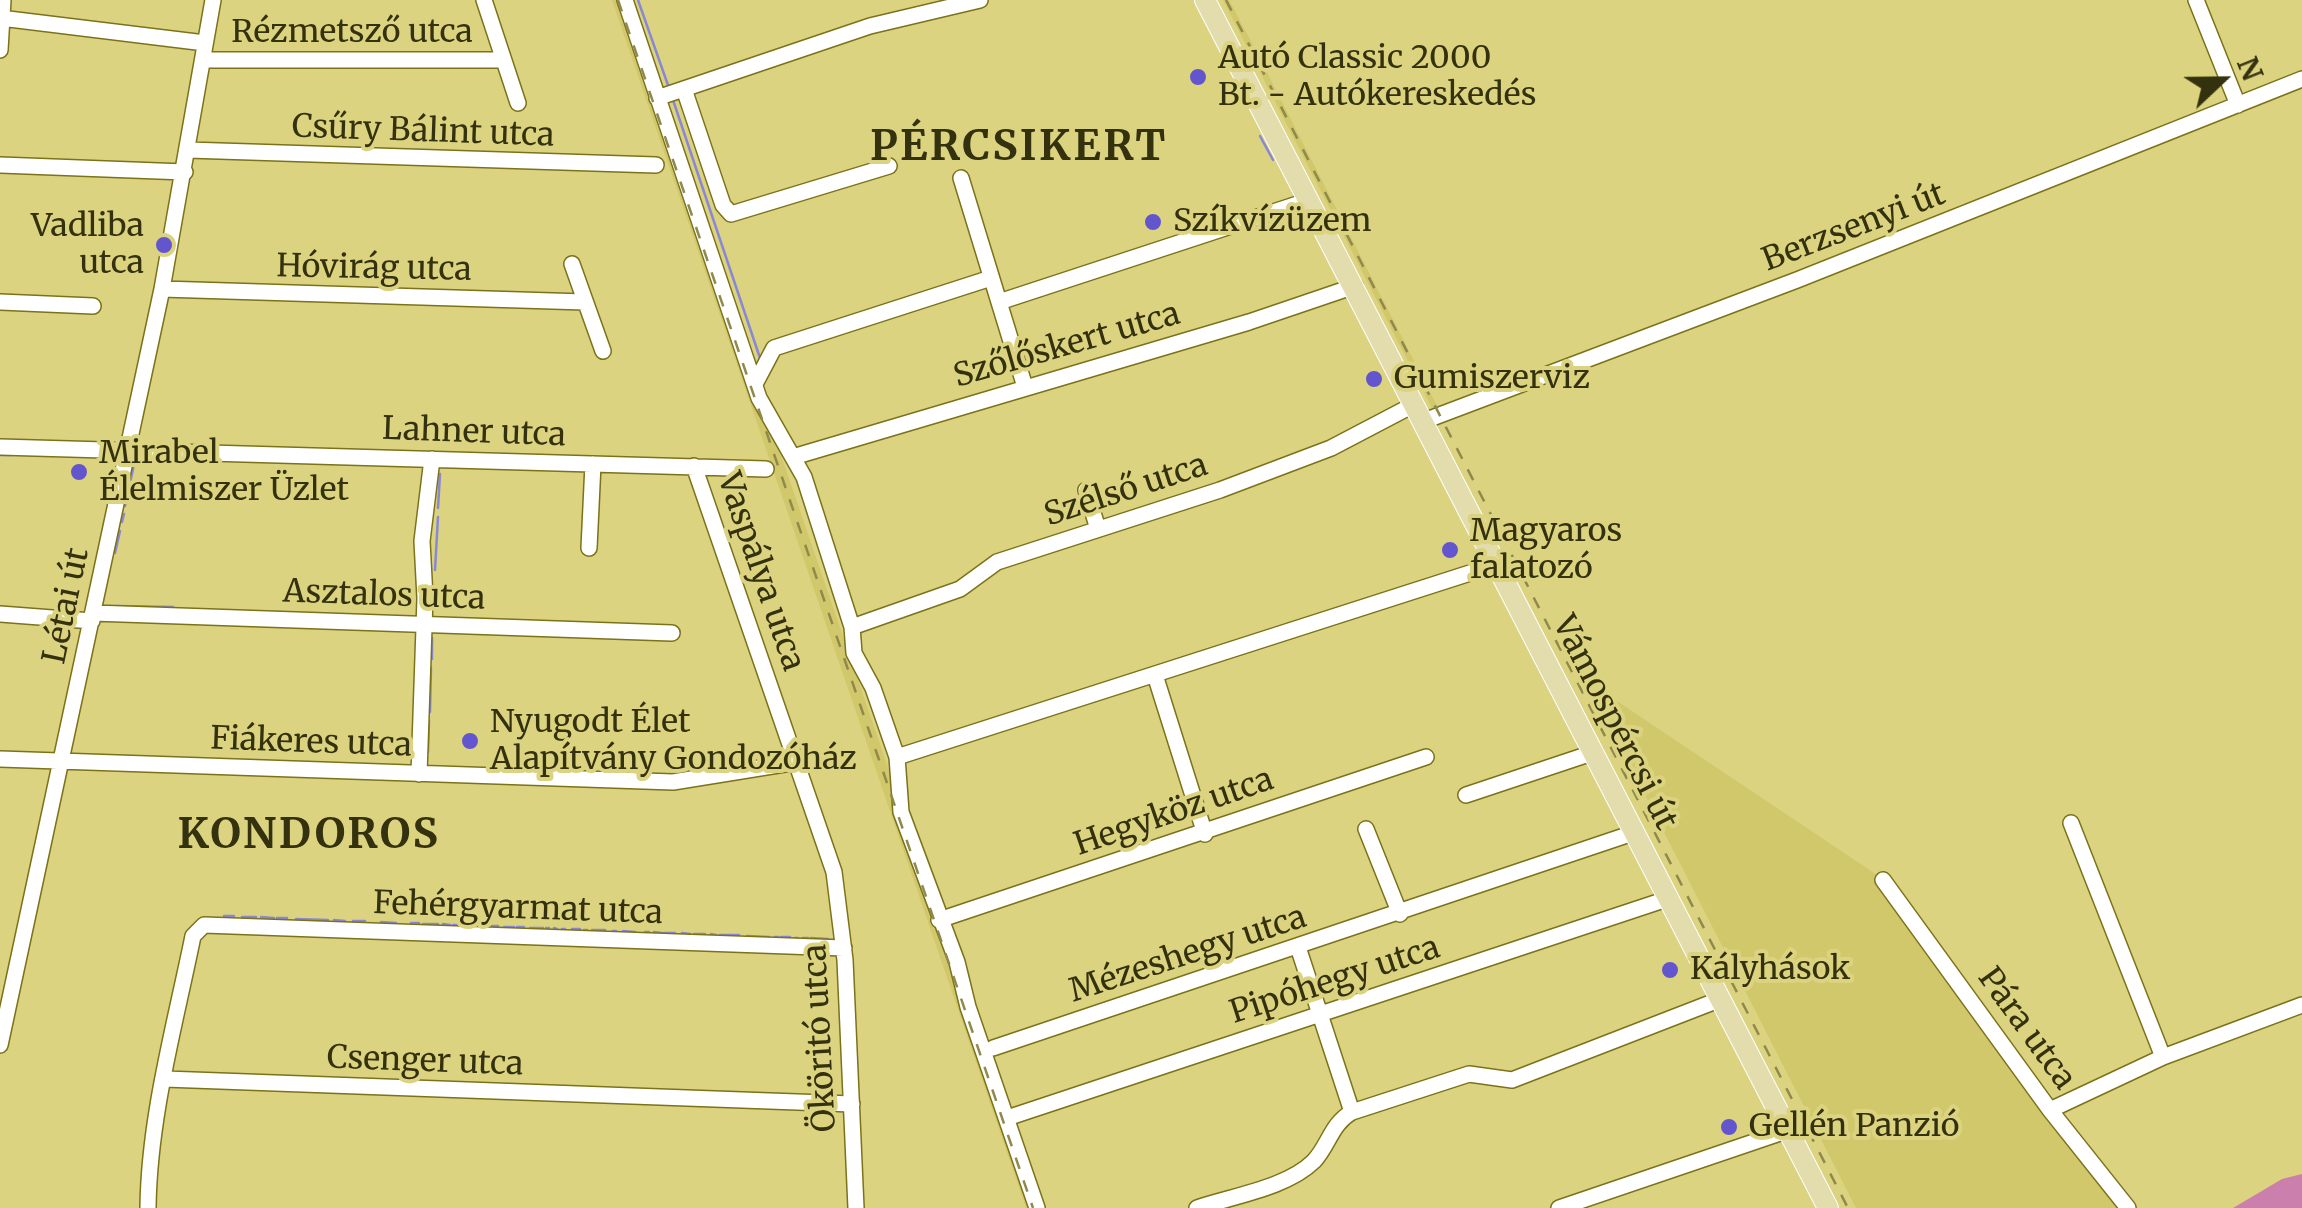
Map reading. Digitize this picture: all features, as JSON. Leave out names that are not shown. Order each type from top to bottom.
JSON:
[{"type":"main road","name":"Vámospércsi út","points":[[1205,0],[1828,1208]]},
{"type":"street","points":[[0,50],[2,0]]},
{"type":"street","name":"Létai út","points":[[0,1046],[162,289],[212,0]]},
{"type":"street","points":[[484,0],[518,103]]},
{"type":"street","points":[[624,0],[764,410],[808,489],[852,626],[854,654],[873,688],[897,757],[898,800],[957,962],[976,1029],[1012,1117]]},
{"type":"street","points":[[657,98],[870,26],[980,0]]},
{"type":"street","points":[[2196,0],[2238,104]]},
{"type":"street","name":"Rézmetsző utca","points":[[1,18],[204,52],[501,60]]},
{"type":"street","name":"Berzsenyi út","points":[[1420,412],[1829,268],[2302,80]]},
{"type":"street","points":[[684,89],[723,205],[731,214],[889,166]]},
{"type":"street","name":"Csűry Bálint utca","points":[[188,150],[656,166]]},
{"type":"street","points":[[0,165],[184,172]]},
{"type":"street","points":[[961,178],[1025,387]]},
{"type":"street","points":[[999,302],[1310,200]]},
{"type":"street","points":[[572,264],[603,351]]},
{"type":"street","points":[[755,384],[774,348],[991,278]]},
{"type":"street","name":"Szőlőskert utca","points":[[793,457],[1355,286]]},
{"type":"street","name":"Hóvirág utca","points":[[162,289],[585,302]]},
{"type":"street","points":[[0,302],[93,306]]},
{"type":"street","name":"Szélső utca","points":[[852,626],[962,588],[997,562],[1335,447],[1420,412]]},
{"type":"street","name":"Lahner utca","points":[[0,448],[766,469]]},
{"type":"street","points":[[419,774],[424,626],[422,541],[432,459]]},
{"type":"street","points":[[589,548],[594,464]]},
{"type":"street","name":"Vaspálya utca","points":[[694,466],[832,866]]},
{"type":"street","points":[[1086,490],[1098,529]]},
{"type":"street","points":[[897,757],[1498,564]]},
{"type":"street","name":"Asztalos utca","points":[[0,614],[29,620],[93,617],[672,633]]},
{"type":"street","points":[[1155,675],[1205,834]]},
{"type":"street","points":[[1466,796],[1595,752]]},
{"type":"street","name":"Hegyköz utca","points":[[939,920],[1426,757]]},
{"type":"street","name":"Fiákeres utca","points":[[0,759],[673,782],[797,762]]},
{"type":"street","points":[[2071,823],[2163,1057]]},
{"type":"street","points":[[1366,829],[1400,914]]},
{"type":"street","name":"Mézeshegy utca","points":[[993,1048],[1636,832]]},
{"type":"street","name":"Ököritó utca","points":[[832,866],[844,948],[856,1208]]},
{"type":"street","name":"Pára utca","points":[[1883,880],[2050,1110],[2128,1208]]},
{"type":"street","name":"Pipóhegy utca","points":[[1012,1117],[1670,898]]},
{"type":"street","name":"Fehérgyarmat utca","points":[[165,1079],[194,934],[211,924],[844,948]]},
{"type":"street","points":[[1298,947],[1352,1112]]},
{"type":"street","points":[[1197,1208],[1302,1170],[1318,1157],[1336,1124],[1352,1112],[1469,1074],[1512,1080],[1721,999]]},
{"type":"street","points":[[2050,1110],[2163,1057],[2302,1004]]},
{"type":"street","points":[[976,1029],[993,1048],[1037,1208]]},
{"type":"street","points":[[148,1208],[150,1160],[165,1079]]},
{"type":"street","name":"Csenger utca","points":[[165,1079],[852,1104]]},
{"type":"street","points":[[1560,1208],[1788,1130]]},
{"type":"shaded area","points":[[612,0],[625,0],[1039,1208],[1026,1208]]},
{"type":"shaded area","points":[[1223,0],[1229,0],[1254,47],[1438,408],[1433,410]]},
{"type":"shaded area","points":[[1611,697],[1877,875],[2133,1208],[1856,1208],[1597,701]]},
{"type":"shaded area","points":[[2302,1174],[2302,1208],[2233,1208],[2282,1179]]},
{"type":"waterway","points":[[638,0],[669,88]]},
{"type":"waterway","points":[[673,100],[760,358]]},
{"type":"waterway","points":[[1260,136],[1273,160]]},
{"type":"waterway","points":[[0,455],[12,455]]},
{"type":"waterway","points":[[129,487],[136,456]]},
{"type":"waterway","points":[[97,458],[110,459]]},
{"type":"waterway","points":[[438,508],[440,474]]},
{"type":"waterway","points":[[125,506],[127,496]]},
{"type":"waterway","points":[[122,522],[124,514]]},
{"type":"waterway","points":[[435,570],[438,517]]},
{"type":"waterway","points":[[115,553],[120,531]]},
{"type":"waterway","points":[[116,606],[173,607]]},
{"type":"waterway","points":[[432,638],[432,659]]},
{"type":"waterway","points":[[430,712],[431,668]]},
{"type":"waterway","points":[[428,752],[429,721]]},
{"type":"waterway","points":[[224,916],[234,916]]},
{"type":"waterway","points":[[242,917],[256,917]]},
{"type":"waterway","points":[[261,917],[274,918]]},
{"type":"waterway","points":[[277,918],[287,918]]},
{"type":"waterway","points":[[296,919],[328,920]]},
{"type":"waterway","points":[[334,920],[345,921]]},
{"type":"waterway","points":[[353,921],[365,921]]},
{"type":"waterway","points":[[381,922],[396,923]]},
{"type":"waterway","points":[[411,923],[419,923]]},
{"type":"waterway","points":[[423,924],[438,924]]},
{"type":"waterway","points":[[443,924],[450,925]]},
{"type":"waterway","points":[[453,925],[468,925]]},
{"type":"waterway","points":[[474,925],[489,926]]},
{"type":"waterway","points":[[492,926],[498,926]]},
{"type":"waterway","points":[[504,927],[514,927]]},
{"type":"waterway","points":[[517,927],[524,927]]},
{"type":"waterway","points":[[530,928],[543,928]]},
{"type":"waterway","points":[[572,929],[580,929]]},
{"type":"waterway","points":[[592,930],[605,930]]},
{"type":"waterway","points":[[623,931],[635,932]]},
{"type":"waterway","points":[[654,932],[662,933]]},
{"type":"waterway","points":[[664,933],[675,933]]},
{"type":"waterway","points":[[682,933],[690,934]]},
{"type":"waterway","points":[[694,934],[705,934]]},
{"type":"waterway","points":[[711,934],[716,935]]},
{"type":"waterway","points":[[720,935],[739,935]]},
{"type":"waterway","points":[[747,936],[769,937]]},
{"type":"waterway","points":[[781,937],[790,937]]},
{"type":"waterway","points":[[803,938],[808,938]]},
{"type":"waterway","points":[[811,938],[828,939]]},
{"type":"railway","points":[[618,0],[1033,1208]]},
{"type":"railway","points":[[1226,0],[1848,1208]]},
{"type":"place","name":"Autó Classic 2000 Bt. - Autókereskedés","points":[[1198,77]]},
{"type":"place","name":"Szíkvízüzem","points":[[1153,222]]},
{"type":"place","name":"Vadliba utca","points":[[164,245]]},
{"type":"place","name":"Gumiszerviz","points":[[1374,379]]},
{"type":"place","name":"Mirabel Élelmiszer Üzlet","points":[[79,472]]},
{"type":"place","name":"Magyaros falatozó","points":[[1450,550]]},
{"type":"place","name":"Nyugodt Élet Alapítvány Gondozóház","points":[[470,741]]},
{"type":"place","name":"Kályhások","points":[[1670,970]]},
{"type":"place","name":"Gellén Panzió","points":[[1729,1127]]},
{"type":"district","name":"PÉRCSIKERT","points":[[1019,148]]},
{"type":"district","name":"KONDOROS","points":[[309,836]]}]
